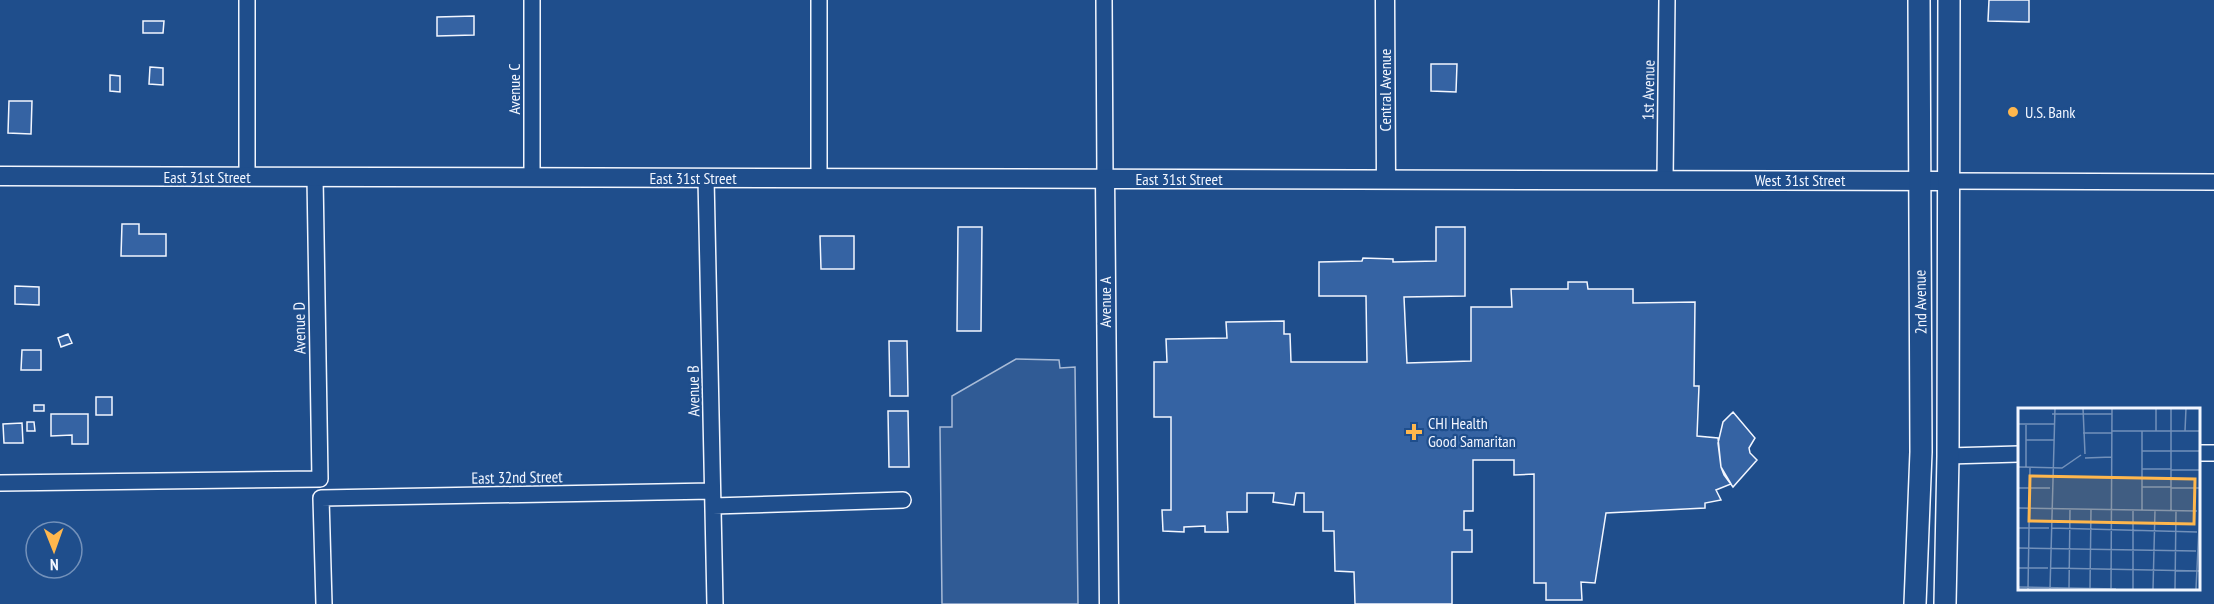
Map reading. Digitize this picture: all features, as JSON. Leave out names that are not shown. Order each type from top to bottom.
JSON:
[{"type":"main road","name":"2nd Avenue","points":[[1915,604],[1921,452],[1918,181],[1919,0]]},
{"type":"main road","name":"2nd Avenue","points":[[1946,604],[1948,0]]},
{"type":"street","points":[[247,0],[247,177]]},
{"type":"street","name":"Avenue C","points":[[532,0],[532,177]]},
{"type":"street","points":[[819,0],[819,178]]},
{"type":"street","name":"Avenue A","points":[[1104,0],[1109,604]]},
{"type":"street","name":"Central Avenue","points":[[1385,0],[1386,179]]},
{"type":"street","name":"1st Avenue","points":[[1665,180],[1667,0]]},
{"type":"street","name":"East 31st Street","points":[[0,176],[1386,179]]},
{"type":"street","name":"Avenue D","points":[[0,483],[320,479],[315,177]]},
{"type":"street","name":"Avenue B","points":[[706,178],[715,604]]},
{"type":"street","name":"West 31st Street","points":[[1386,179],[2214,182]]},
{"type":"street","points":[[1948,456],[2018,454]]},
{"type":"street","name":"East 32nd Street","points":[[324,604],[321,498],[903,500]]},
{"type":"shaded area","points":[[1016,359],[1059,360],[1060,368],[1075,367],[1078,604],[942,604],[940,427],[952,427],[952,396]]},
{"type":"building","points":[[1989,0],[2029,0],[2029,22],[1988,21]]},
{"type":"building","points":[[474,16],[474,35],[437,36],[437,17]]},
{"type":"building","points":[[143,21],[164,21],[163,33],[143,33]]},
{"type":"building","points":[[1431,64],[1457,64],[1456,92],[1431,91]]},
{"type":"building","points":[[150,67],[163,68],[163,85],[149,84]]},
{"type":"building","points":[[110,75],[120,76],[120,92],[110,91]]},
{"type":"building","points":[[9,101],[32,101],[31,134],[8,133]]},
{"type":"building","points":[[122,224],[139,224],[139,234],[166,234],[166,256],[121,256]]},
{"type":"building","points":[[958,227],[982,227],[981,331],[957,331]]},
{"type":"building","points":[[1436,227],[1465,227],[1465,296],[1404,297],[1407,363],[1471,361],[1471,307],[1512,307],[1511,289],[1568,289],[1568,282],[1587,282],[1588,289],[1633,289],[1633,303],[1695,302],[1694,386],[1699,386],[1697,436],[1718,438],[1721,467],[1731,484],[1716,490],[1721,500],[1705,503],[1705,508],[1606,513],[1595,583],[1581,582],[1582,600],[1546,600],[1546,583],[1534,583],[1534,474],[1514,475],[1514,460],[1473,460],[1473,511],[1464,511],[1464,530],[1472,530],[1472,552],[1452,552],[1452,604],[1355,604],[1354,572],[1335,571],[1334,531],[1323,531],[1323,512],[1304,512],[1304,493],[1296,493],[1294,505],[1273,502],[1274,493],[1247,493],[1247,512],[1227,512],[1228,532],[1205,532],[1205,526],[1184,527],[1184,532],[1163,531],[1162,510],[1171,510],[1171,417],[1154,417],[1154,362],[1167,362],[1166,339],[1227,338],[1226,322],[1284,321],[1284,334],[1290,334],[1291,362],[1367,362],[1366,296],[1319,296],[1319,262],[1362,261],[1363,258],[1393,259],[1393,262],[1436,261]]},
{"type":"building","points":[[820,236],[854,236],[854,269],[821,269]]},
{"type":"building","points":[[15,286],[39,287],[39,305],[15,304]]},
{"type":"building","points":[[68,334],[72,343],[61,347],[58,338]]},
{"type":"building","points":[[889,341],[907,341],[908,396],[890,396]]},
{"type":"building","points":[[22,350],[41,350],[41,370],[21,370]]},
{"type":"building","points":[[96,397],[112,397],[112,415],[96,415]]},
{"type":"building","points":[[34,405],[44,405],[44,411],[34,411]]},
{"type":"building","points":[[888,411],[908,411],[909,467],[889,467]]},
{"type":"building","points":[[1733,412],[1755,438],[1749,448],[1750,453],[1757,460],[1733,487],[1721,467],[1718,443],[1723,422]]},
{"type":"building","points":[[51,414],[88,414],[88,444],[72,444],[72,435],[51,436]]},
{"type":"building","points":[[27,422],[34,422],[35,431],[27,431]]},
{"type":"building","points":[[22,423],[23,443],[4,443],[3,424]]},
{"type":"place","name":"U.S. Bank","points":[[2013,112]]},
{"type":"place","name":"CHI Health Good Samaritan","points":[[1414,432]]}]
